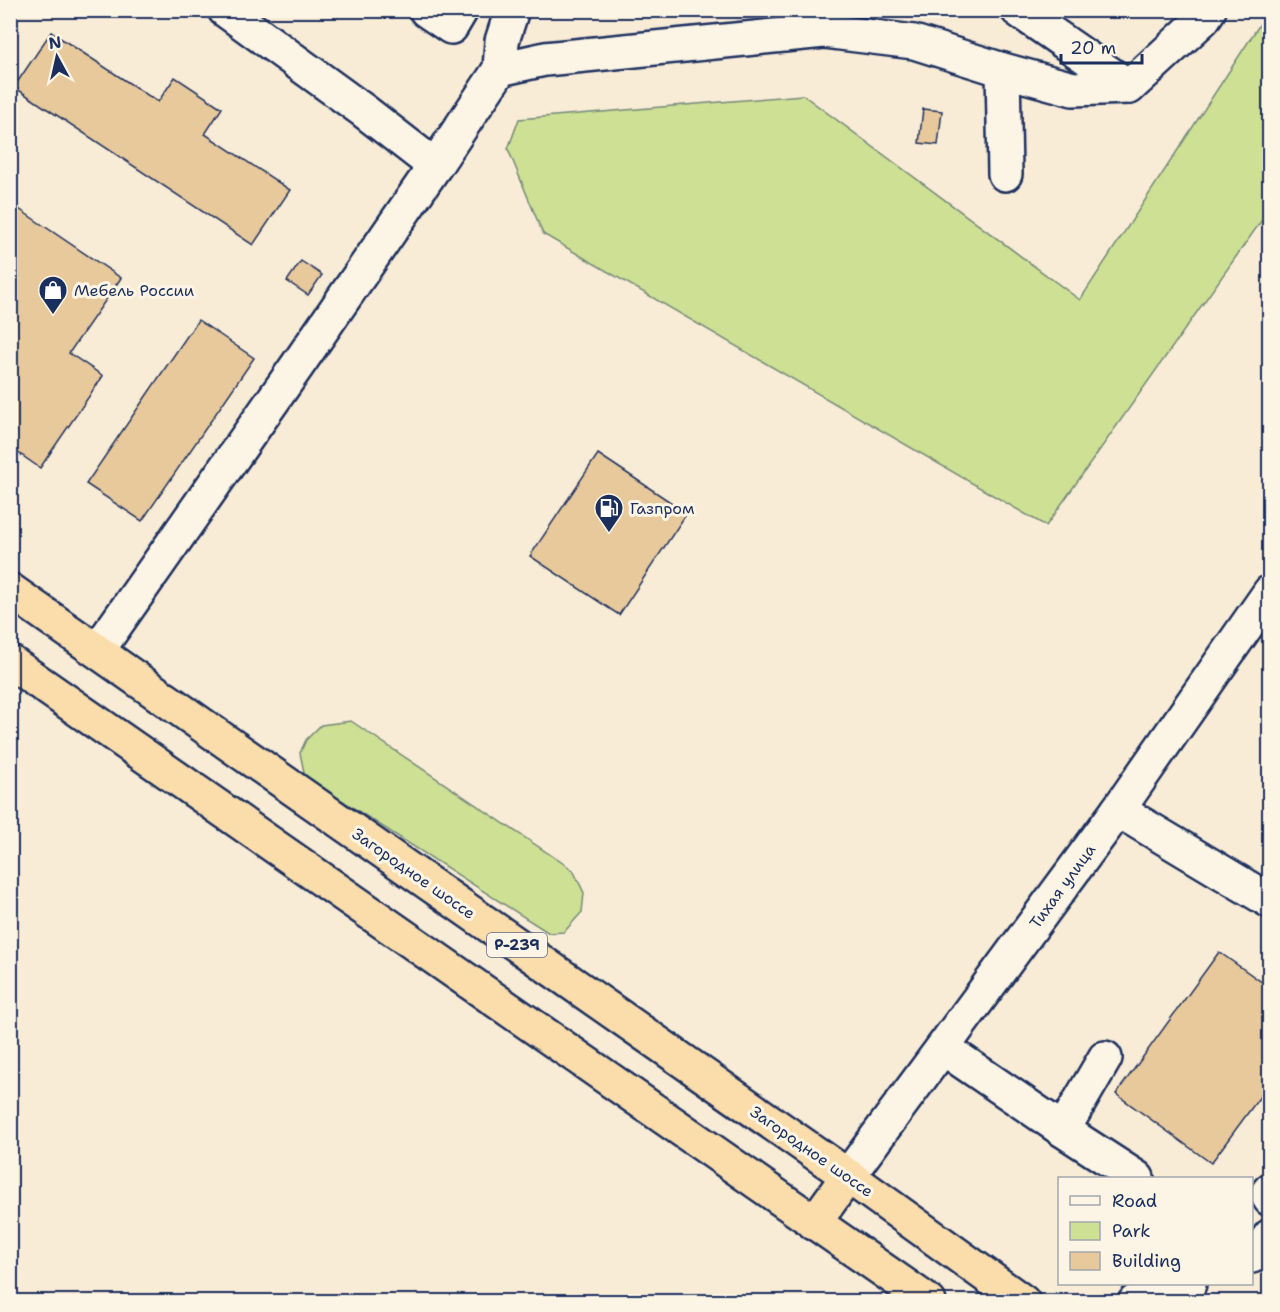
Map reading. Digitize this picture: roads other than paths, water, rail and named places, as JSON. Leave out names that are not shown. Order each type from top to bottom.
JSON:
[{"type":"highway","name":"Загородное шоссе","points":[[10,590],[848,1176],[1023,1302]]},
{"type":"highway","points":[[10,662],[928,1302]]},
{"type":"highway","points":[[814,1223],[848,1176]]},
{"type":"street","points":[[225,10],[364,111],[435,166]]},
{"type":"street","points":[[426,10],[451,27],[461,10]]},
{"type":"street","points":[[98,650],[303,358],[500,69],[502,41],[512,10]]},
{"type":"street","points":[[1018,10],[1130,87]]},
{"type":"street","points":[[500,69],[545,59],[830,21],[914,42],[1072,89],[1130,87],[1203,19],[1209,10]]},
{"type":"street","points":[[1003,70],[1005,174]]},
{"type":"street","name":"Тихая улица","points":[[848,1176],[1118,810],[1269,592]]},
{"type":"street","points":[[1118,810],[1269,901]]},
{"type":"street","points":[[943,1048],[1134,1177]]},
{"type":"street","points":[[1063,1130],[1106,1058]]},
{"type":"street","points":[[1269,1190],[1267,1194],[1269,1199]]},
{"type":"street","points":[[1135,1302],[1186,1285]]},
{"type":"place","name":"Мебель России","points":[[53,316]]},
{"type":"place","name":"Газпром","points":[[609,534]]}]
